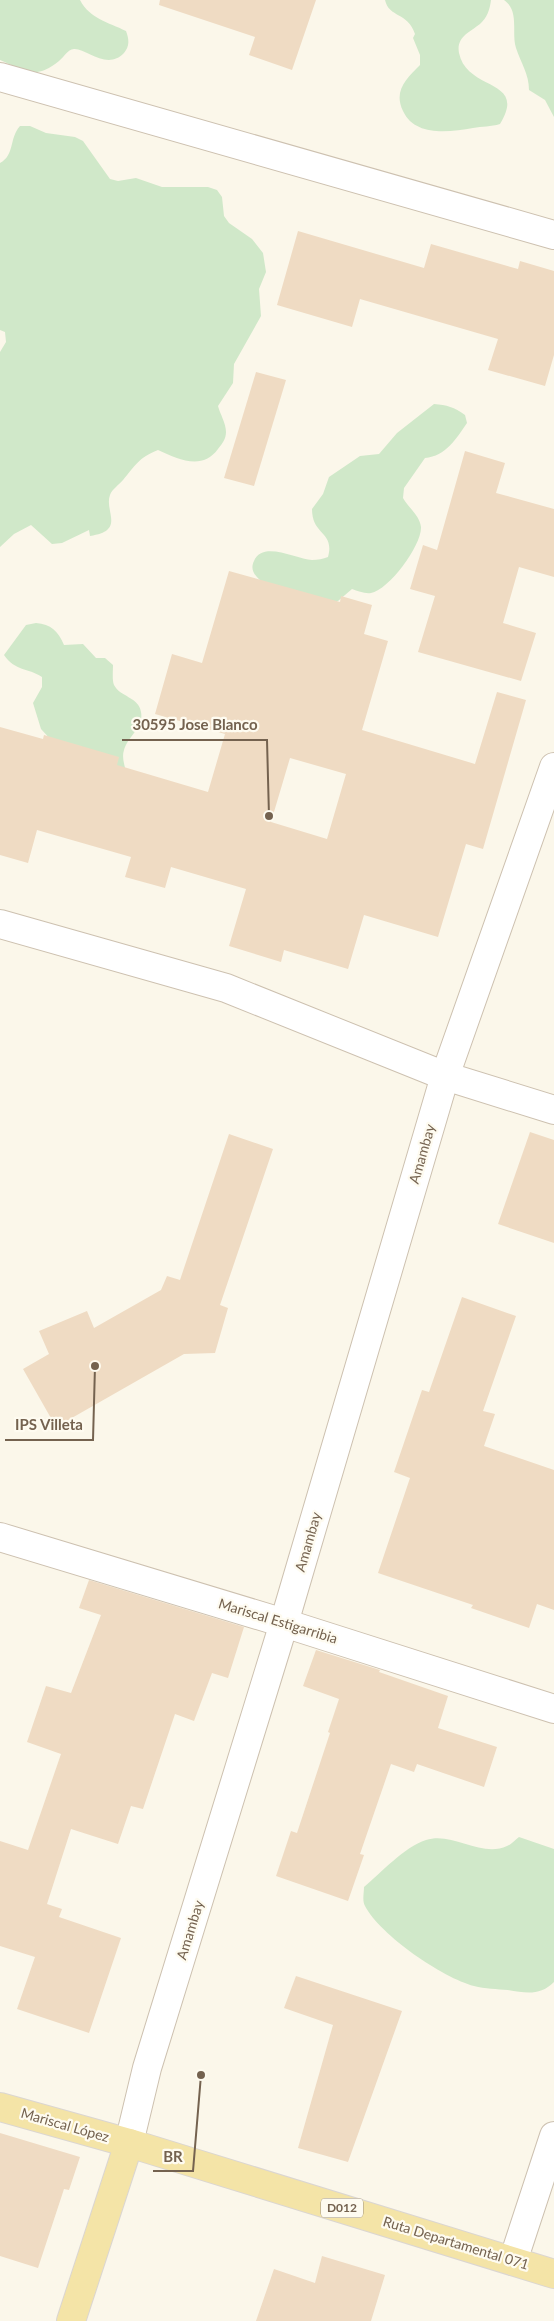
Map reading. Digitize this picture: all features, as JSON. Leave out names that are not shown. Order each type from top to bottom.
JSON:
[{"type":"main road","name":"Mariscal López","points":[[0,2107],[129,2143]]},
{"type":"main road","name":"Ruta Departamental 071","points":[[129,2143],[554,2274]]},
{"type":"main road","name":"Amambay","points":[[71,2321],[129,2143]]},
{"type":"street","points":[[0,77],[554,235]]},
{"type":"street","name":"Amambay","points":[[129,2143],[147,2068],[284,1623],[445,1076],[554,767]]},
{"type":"street","points":[[0,924],[226,988],[445,1076],[554,1110]]},
{"type":"street","name":"Mariscal Estigarribia","points":[[0,1537],[284,1623],[554,1709]]},
{"type":"street","points":[[513,2261],[554,2136]]},
{"type":"green space","points":[[0,0],[80,0],[94,16],[126,31],[127,48],[124,53],[111,60],[74,49],[51,67],[44,70],[30,72],[24,70],[0,60]]},
{"type":"green space","points":[[385,0],[491,0],[485,19],[462,39],[459,53],[464,65],[473,74],[493,86],[507,99],[507,109],[500,124],[454,131],[434,131],[424,129],[408,119],[400,104],[401,91],[406,80],[420,65],[420,55],[413,38],[415,34],[412,27],[403,18],[390,10]]},
{"type":"green space","points":[[504,0],[554,0],[554,117],[545,100],[529,90],[526,74],[516,48],[514,16],[509,5]]},
{"type":"green space","points":[[20,126],[30,126],[46,133],[75,137],[83,141],[110,179],[118,181],[136,178],[162,187],[208,187],[217,190],[222,197],[224,216],[229,223],[252,239],[263,253],[266,272],[259,289],[261,316],[234,364],[233,383],[218,406],[225,425],[226,435],[212,456],[205,460],[190,461],[158,450],[146,456],[138,462],[111,493],[109,501],[111,525],[101,533],[90,536],[89,530],[62,543],[52,544],[31,525],[14,534],[0,547],[0,352],[6,342],[5,332],[0,330],[0,163],[8,156],[14,136]]},
{"type":"green space","points":[[434,404],[457,410],[465,415],[467,423],[450,446],[439,454],[425,458],[404,488],[403,498],[416,515],[421,527],[416,544],[395,576],[378,590],[369,593],[352,589],[338,601],[330,604],[261,581],[253,572],[252,567],[258,555],[264,552],[280,552],[312,560],[328,557],[328,542],[315,524],[312,509],[323,494],[329,477],[360,456],[379,454],[397,433]]},
{"type":"green space","points":[[36,623],[53,629],[64,645],[83,644],[96,658],[105,658],[113,665],[114,685],[140,707],[140,722],[123,753],[127,777],[54,743],[41,729],[33,703],[42,687],[42,677],[17,667],[4,655],[26,625]]},
{"type":"green space","points":[[519,1837],[554,1849],[554,1982],[543,1990],[521,1992],[482,1988],[446,1974],[413,1954],[398,1942],[384,1930],[364,1904],[364,1887],[401,1854],[418,1843],[436,1838],[487,1849],[497,1849],[509,1845]]},
{"type":"building","points":[[160,0],[316,0],[292,70],[249,55],[255,37],[159,5]]},
{"type":"building","points":[[298,231],[424,268],[431,244],[518,269],[520,261],[554,271],[554,355],[545,386],[488,370],[498,339],[360,299],[352,327],[277,305]]},
{"type":"building","points":[[256,372],[286,380],[254,486],[224,478]]},
{"type":"building","points":[[465,451],[505,463],[496,493],[554,509],[554,577],[519,567],[503,623],[536,633],[521,681],[418,652],[435,596],[410,589],[423,545],[437,550]]},
{"type":"building","points":[[229,571],[340,602],[341,596],[372,605],[364,634],[388,641],[362,730],[475,764],[497,692],[526,700],[483,849],[466,844],[438,937],[364,915],[348,969],[284,950],[281,962],[229,946],[246,889],[171,867],[165,888],[125,877],[131,857],[37,830],[28,863],[0,855],[0,727],[43,739],[44,735],[119,757],[117,765],[208,792],[225,734],[155,714],[172,654],[202,663]],"holes":[[[290,758],[346,774],[327,839],[271,822]]]},
{"type":"building","points":[[530,1132],[554,1140],[554,1243],[498,1224]]},
{"type":"building","points":[[229,1134],[273,1149],[220,1305],[228,1308],[215,1353],[184,1354],[56,1427],[23,1369],[49,1354],[39,1331],[87,1311],[94,1328],[161,1290],[167,1276],[180,1280]]},
{"type":"building","points":[[462,1297],[516,1316],[483,1411],[495,1414],[484,1446],[554,1470],[554,1610],[537,1604],[529,1628],[471,1608],[473,1605],[378,1573],[410,1478],[394,1472],[422,1390],[429,1392]]},
{"type":"building","points":[[89,1580],[244,1627],[228,1678],[212,1673],[194,1721],[175,1714],[143,1809],[131,1806],[118,1844],[71,1829],[47,1904],[62,1909],[59,1917],[121,1938],[89,2033],[17,2009],[35,1957],[0,1946],[0,1841],[28,1850],[61,1754],[27,1742],[46,1686],[71,1693],[101,1615],[79,1608]]},
{"type":"building","points":[[316,1650],[380,1670],[379,1672],[448,1696],[438,1728],[497,1747],[484,1787],[417,1764],[414,1772],[391,1764],[360,1854],[364,1855],[348,1901],[276,1876],[291,1831],[297,1833],[330,1733],[328,1732],[339,1699],[303,1686]]},
{"type":"building","points":[[296,1976],[402,2011],[348,2162],[298,2148],[333,2025],[284,2008]]},
{"type":"building","points":[[0,2133],[80,2157],[69,2190],[64,2189],[38,2268],[0,2256]]},
{"type":"building","points":[[322,2256],[385,2275],[371,2321],[256,2321],[274,2269],[315,2283]]},
{"type":"place","name":"30595 Jose Blanco","points":[[269,816]]},
{"type":"place","name":"IPS Villeta","points":[[95,1366]]},
{"type":"place","name":"BR","points":[[201,2075]]}]
